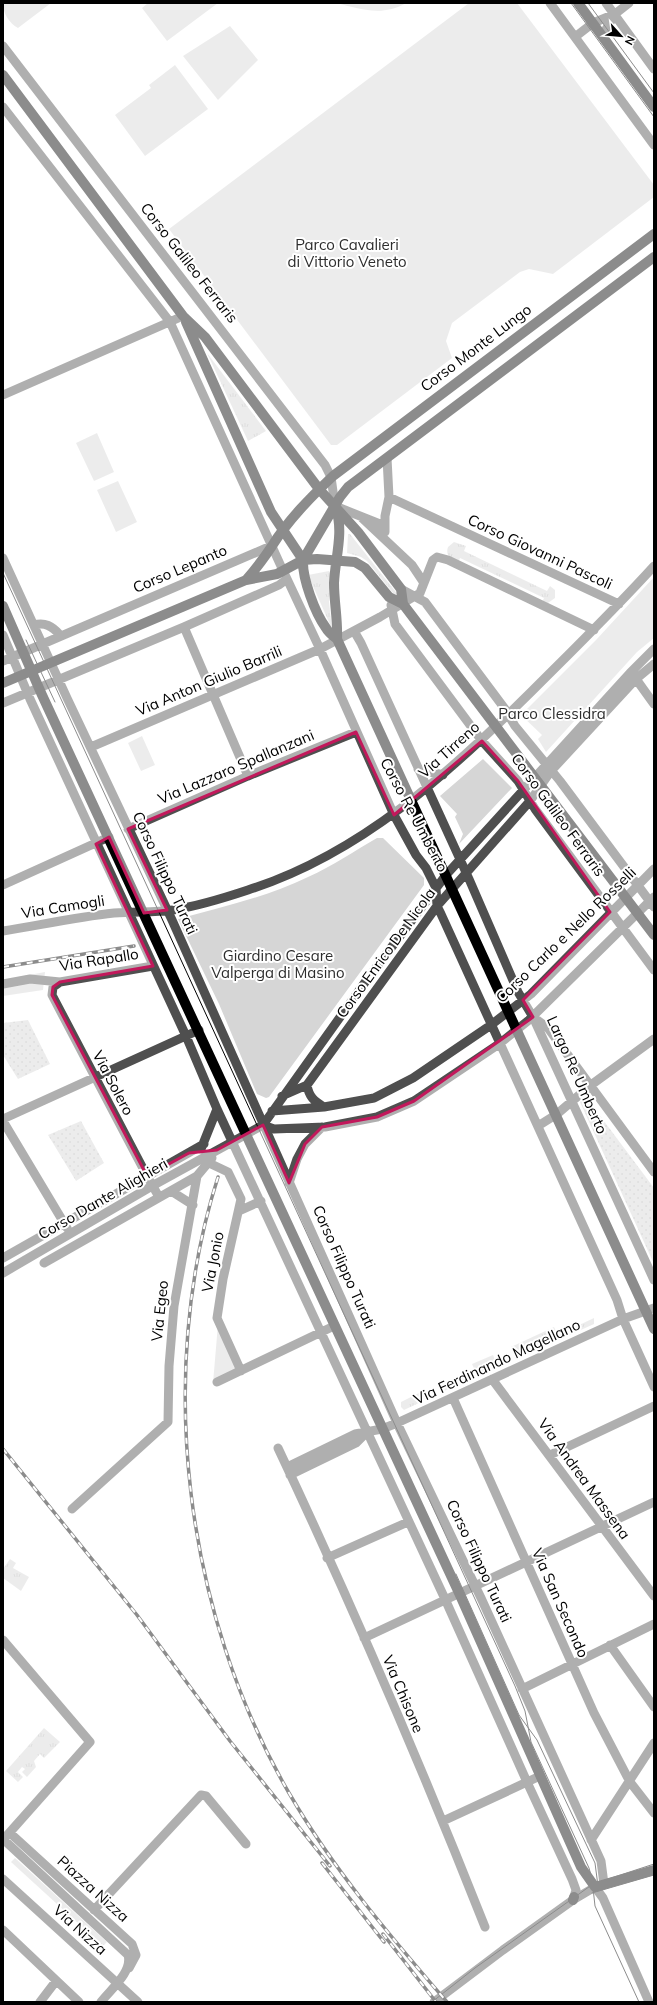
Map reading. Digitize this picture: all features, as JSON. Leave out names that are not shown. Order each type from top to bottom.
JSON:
[{"type":"main road","points":[[578,3],[654,107]]},
{"type":"main road","points":[[3,75],[183,316],[205,337],[319,489],[358,532],[401,589],[402,604]]},
{"type":"main road","name":"Corso Monte Lungo","points":[[271,546],[331,477],[654,234]]},
{"type":"main road","points":[[3,683],[51,664],[246,580],[285,575],[303,560],[348,487],[654,257]]},
{"type":"main road","points":[[183,316],[271,512],[303,560],[303,578],[326,628],[337,639]]},
{"type":"main road","points":[[335,506],[339,516],[340,528],[334,583],[338,624],[337,639]]},
{"type":"main road","points":[[246,580],[258,567],[271,546]]},
{"type":"main road","points":[[303,560],[317,558],[355,562],[362,565],[389,597],[402,604]]},
{"type":"main road","name":"Corso Galileo Ferraris","points":[[402,604],[654,935]]},
{"type":"main road","points":[[3,606],[39,688],[459,1593],[581,1867],[599,1887],[654,1870]]},
{"type":"main road","name":"Corso Re Umberto","points":[[337,639],[517,1031]]},
{"type":"main road","points":[[517,1031],[650,1310],[654,1329]]},
{"type":"street","points":[[550,3],[654,145]]},
{"type":"street","points":[[606,3],[654,69]]},
{"type":"street","points":[[575,37],[593,23],[615,14],[629,3]]},
{"type":"street","points":[[602,36],[615,14]]},
{"type":"street","name":"Corso Galileo Ferraris","points":[[3,46],[325,465],[331,477],[335,506]]},
{"type":"street","points":[[3,107],[170,322],[285,575],[279,585],[184,627],[3,703]]},
{"type":"street","points":[[3,395],[183,316]]},
{"type":"street","points":[[385,540],[388,497],[387,458]]},
{"type":"street","name":"Corso Giovanni Pascoli","points":[[388,497],[619,604]]},
{"type":"street","points":[[335,506],[385,526]]},
{"type":"street","points":[[362,517],[412,565],[424,583]]},
{"type":"street","name":"Corso Lepanto","points":[[3,661],[60,635],[271,546]]},
{"type":"street","points":[[415,596],[420,593],[435,558],[440,557],[594,630]]},
{"type":"street","name":"Corso Filippo Turati","points":[[3,558],[51,664],[167,910],[397,1423],[475,1586],[592,1840],[601,1861],[599,1887],[649,2002]]},
{"type":"street","name":"Via Tirreno","points":[[128,913],[144,913],[167,910],[249,890],[292,873],[328,856],[367,833],[411,802],[482,741],[594,630],[654,566]]},
{"type":"street","name":"Corso Re Umberto","points":[[285,575],[320,649],[394,815],[416,855],[426,868],[436,888],[437,906],[499,1044]]},
{"type":"street","name":"Corso Galileo Ferraris","points":[[401,589],[425,602],[515,726],[548,768],[560,780],[638,885],[653,902]]},
{"type":"street","name":"Via Anton Giulio Barrili","points":[[91,747],[320,649],[415,596]]},
{"type":"street","name":"Corso Galileo Ferraris","points":[[389,597],[395,624],[482,741],[518,781],[530,801],[622,929],[654,970]]},
{"type":"street","points":[[34,625],[46,624],[52,627],[60,635]]},
{"type":"street","points":[[184,627],[248,776]]},
{"type":"street","name":"Corso Re Umberto","points":[[354,631],[361,643],[466,872],[523,1000],[533,1017]]},
{"type":"street","points":[[3,635],[27,693],[186,1036],[217,1109],[445,1599],[576,1888],[574,1899]]},
{"type":"street","name":"Corso Enrico De Nicola","points":[[272,1111],[363,985],[446,875],[523,789],[537,781],[630,673],[654,649]]},
{"type":"street","name":"Corso Enrico De Nicola","points":[[548,768],[636,679],[654,664]]},
{"type":"street","points":[[636,679],[654,704]]},
{"type":"street","name":"Via Lazzaro Spallanzani","points":[[128,829],[248,776],[356,732]]},
{"type":"street","name":"Corso Re Umberto","points":[[418,769],[443,775]]},
{"type":"street","name":"Corso Enrico De Nicola","points":[[307,1085],[437,906],[530,801],[537,781]]},
{"type":"street","points":[[3,885],[109,837]]},
{"type":"street","name":"Corso Carlo e Nello Rosselli","points":[[272,1111],[324,1107],[374,1098],[394,1089],[491,1025],[523,1000],[654,869]]},
{"type":"street","points":[[263,1125],[274,1129],[322,1127],[377,1117],[399,1108],[432,1090],[517,1031],[637,914],[653,902]]},
{"type":"street","name":"Via Camogli","points":[[3,932],[115,913],[128,913]]},
{"type":"street","name":"Via Rapallo","points":[[3,984],[30,979],[60,982],[153,966]]},
{"type":"street","name":"Via Solero","points":[[60,982],[53,987],[52,994],[94,1078],[146,1176],[159,1197]]},
{"type":"street","name":"Largo Re Umberto","points":[[533,1017],[548,1028],[653,1167]]},
{"type":"street","name":"Largo Re Umberto","points":[[533,1017],[654,1280]]},
{"type":"street","points":[[80,1243],[63,1224],[3,1120],[198,1030]]},
{"type":"street","points":[[538,1126],[556,1115],[591,1085],[654,1039]]},
{"type":"street","points":[[499,1044],[538,1126],[654,1386]]},
{"type":"street","points":[[282,1096],[307,1085],[310,1096],[314,1101],[324,1107]]},
{"type":"street","points":[[191,1165],[202,1148],[217,1109]]},
{"type":"street","points":[[246,1134],[263,1125],[272,1111]]},
{"type":"street","points":[[289,1183],[305,1144],[322,1127]]},
{"type":"street","name":"Corso Dante Alighieri","points":[[3,1273],[152,1186],[246,1134]]},
{"type":"street","points":[[202,1148],[217,1150]]},
{"type":"street","name":"Corso Dante Alighieri","points":[[3,1258],[146,1176],[189,1153],[202,1148]]},
{"type":"street","name":"Corso Dante Alighieri","points":[[44,1263],[197,1176],[209,1163],[217,1150]]},
{"type":"street","name":"Via Jonio","points":[[209,1163],[230,1175],[241,1198],[223,1279],[217,1318],[241,1371]]},
{"type":"street","name":"Via Egeo","points":[[72,1509],[168,1422],[169,1366],[174,1306],[180,1264],[193,1205],[197,1176]]},
{"type":"street","points":[[171,1191],[193,1205]]},
{"type":"street","points":[[239,1211],[261,1201]]},
{"type":"street","points":[[623,1319],[650,1310]]},
{"type":"street","name":"Via Ferdinando Magellano","points":[[367,1432],[382,1429],[397,1423],[623,1319]]},
{"type":"street","points":[[217,1382],[334,1326]]},
{"type":"street","name":"Via Andrea Massena","points":[[492,1379],[654,1596]]},
{"type":"street","name":"Via San Secondo","points":[[452,1398],[594,1713],[630,1782],[654,1813]]},
{"type":"street","points":[[550,1455],[654,1406]]},
{"type":"street","points":[[288,1471],[356,1443],[367,1432]]},
{"type":"street","name":"Via Chisone","points":[[278,1448],[364,1638],[443,1821],[485,1927]]},
{"type":"street","points":[[364,1638],[654,1502]]},
{"type":"street","points":[[327,1558],[408,1522]]},
{"type":"street","points":[[522,1688],[654,1624]]},
{"type":"street","points":[[3,1640],[90,1742],[5,1838]]},
{"type":"street","points":[[610,1645],[654,1707]]},
{"type":"street","points":[[592,1840],[654,1743]]},
{"type":"street","points":[[443,1821],[540,1776]]},
{"type":"street","points":[[94,1910],[201,1795],[206,1796],[246,1844]]},
{"type":"street","name":"Piazza Nizza","points":[[5,1838],[94,1910],[135,1948],[136,1958],[101,2002]]},
{"type":"street","name":"Piazza Nizza","points":[[5,1838],[126,1952],[130,1961],[125,1973]]},
{"type":"street","points":[[561,1855],[576,1855]]},
{"type":"street","name":"Via Nizza","points":[[3,1879],[138,2002]]},
{"type":"street","points":[[434,2002],[475,1970],[574,1899],[599,1887]]},
{"type":"street","points":[[3,1930],[79,2002]]},
{"type":"street","points":[[40,2002],[56,1981]]},
{"type":"highlighted area","points":[[356,732],[394,815],[482,741],[518,781],[610,912],[523,1000],[533,1017],[414,1101],[377,1117],[322,1127],[305,1144],[289,1183],[263,1125],[217,1150],[189,1153],[147,1176],[52,995],[53,987],[60,982],[153,966],[96,844],[109,837],[144,913],[167,910],[128,829]]},
{"type":"green space","points":[[3,3],[51,3],[18,28],[7,17]]},
{"type":"green space","points":[[148,3],[218,3],[167,41],[142,8]]},
{"type":"green space","points":[[336,3],[406,3],[388,10],[380,11]]},
{"type":"green space","name":"Parco Cavalieri di Vittorio Veneto","points":[[469,3],[517,3],[654,185],[654,197],[553,274],[529,269],[520,272],[452,323],[446,341],[452,358],[337,445],[331,445],[169,229]]},
{"type":"green space","points":[[230,26],[258,60],[218,100],[183,56]]},
{"type":"green space","points":[[175,65],[208,109],[145,156],[115,115],[151,88],[149,85]]},
{"type":"green space","points":[[207,353],[266,431],[248,441]]},
{"type":"green space","points":[[97,433],[114,472],[94,481],[76,443]]},
{"type":"green space","points":[[118,481],[137,522],[116,532],[97,490]]},
{"type":"green space","points":[[348,534],[350,534],[399,596],[397,598],[367,561],[361,557],[347,553]]},
{"type":"green space","points":[[454,542],[466,546],[464,551],[547,591],[550,586],[555,590],[555,598],[548,603],[542,602],[544,598],[460,558],[458,563],[447,553],[448,547]]},
{"type":"green space","points":[[329,571],[329,602],[332,629],[308,575]]},
{"type":"green space","name":"Parco Clessidra","points":[[654,577],[654,638],[637,652],[546,752],[538,739],[542,735],[521,715],[596,640]]},
{"type":"green space","points":[[142,736],[155,765],[141,771],[128,743]]},
{"type":"green space","points":[[483,759],[512,788],[459,844],[463,834],[455,817],[457,814],[440,796]]},
{"type":"green space","name":"Giardino Cesare Valperga di Masino","points":[[377,838],[383,838],[424,878],[424,885],[269,1097],[266,1098],[257,1094],[219,1004],[178,919],[244,901],[292,884],[317,873]]},
{"type":"green space","points":[[45,972],[43,990],[3,996],[3,980]]},
{"type":"green space","points":[[28,1020],[50,1064],[18,1079],[3,1055],[3,1023]]},
{"type":"green space","points":[[586,1097],[654,1188],[654,1264],[580,1102]]},
{"type":"green space","points":[[81,1121],[104,1163],[76,1181],[48,1135]]},
{"type":"green space","points":[[594,1318],[594,1324],[519,1358],[515,1356],[511,1347],[554,1327],[558,1335]]},
{"type":"green space","points":[[218,1324],[239,1370],[213,1383]]},
{"type":"green space","points":[[493,1355],[498,1367],[444,1391],[442,1390],[442,1387],[476,1373],[472,1364]]},
{"type":"green space","points":[[419,1393],[423,1396],[423,1401],[404,1410],[401,1407],[401,1402]]},
{"type":"green space","points":[[10,1559],[16,1563],[13,1568],[29,1577],[21,1591],[3,1578],[3,1569]]},
{"type":"green space","points":[[44,1728],[60,1742],[44,1758],[40,1754],[34,1761],[36,1767],[27,1777],[22,1772],[25,1769],[22,1767],[18,1772],[23,1777],[18,1782],[6,1771]]},
{"type":"green space","points":[[15,1858],[107,1942],[103,1946],[11,1862]]},
{"type":"tram line","points":[[571,3],[654,117]]},
{"type":"tram line","points":[[588,3],[654,93]]},
{"type":"tram line","points":[[3,573],[515,1686],[525,1711],[531,1742],[589,1868],[592,1879],[595,1906],[639,2002]]},
{"type":"tram line","points":[[26,640],[55,702]]},
{"type":"tram line","points":[[456,1574],[519,1715],[537,1740],[595,1863],[598,1886]]},
{"type":"tram line","points":[[432,2002],[475,1968],[593,1884],[654,1864]]},
{"type":"tram line","points":[[592,1893],[654,1875]]},
{"type":"railway","points":[[3,967],[134,946]]},
{"type":"railway","points":[[218,1177],[199,1253],[188,1332],[185,1412],[191,1492],[204,1572],[225,1649],[254,1723],[289,1793],[306,1821],[343,1875],[363,1901],[447,2002]]},
{"type":"railway","points":[[3,1449],[137,1615],[230,1741],[330,1866]]},
{"type":"railway","points":[[322,1863],[384,1942]]},
{"type":"railway","points":[[383,1934],[436,2002]]}]
